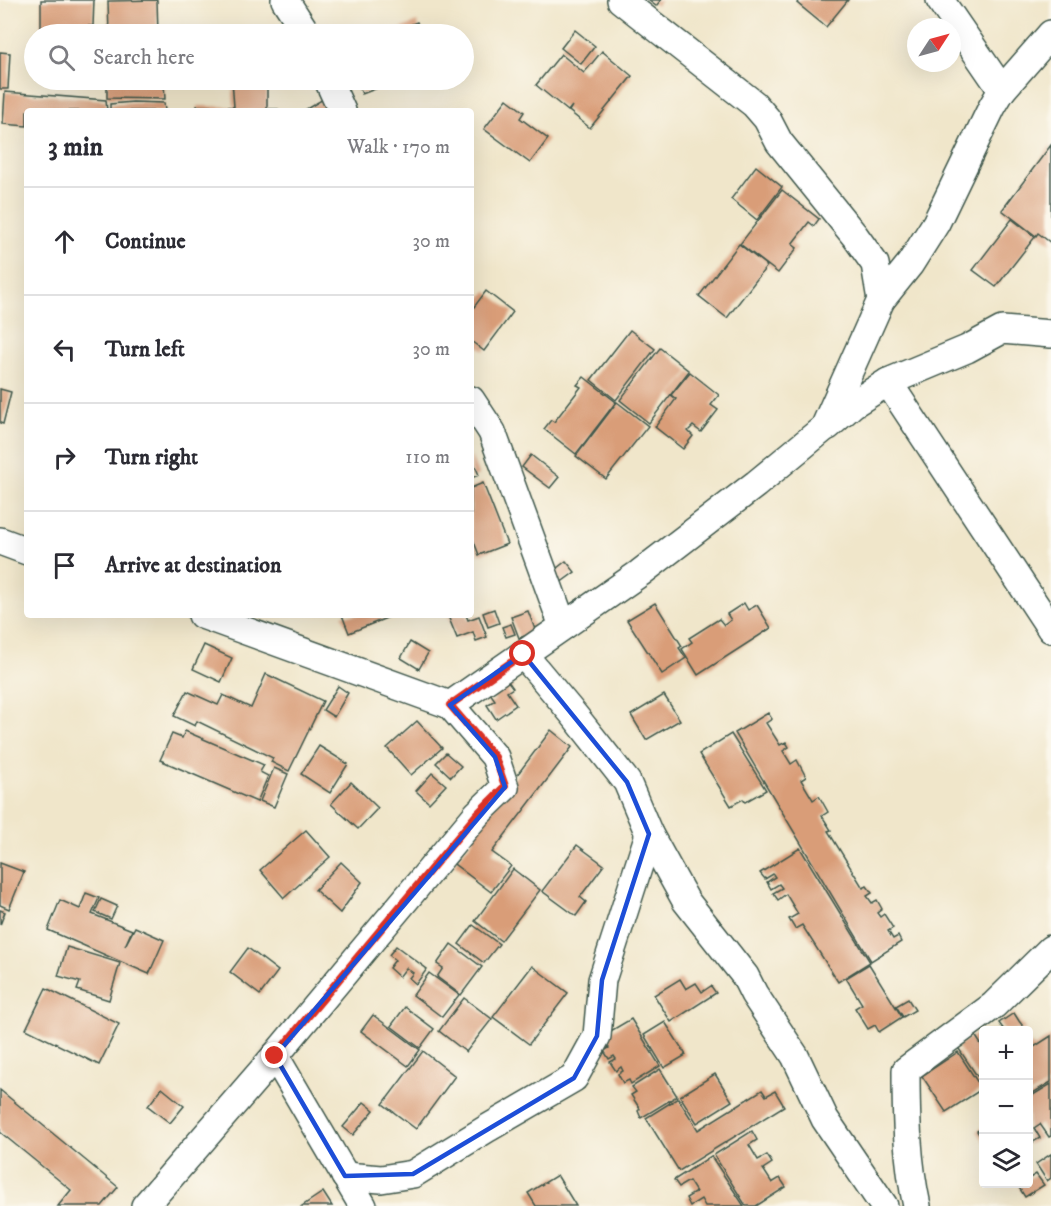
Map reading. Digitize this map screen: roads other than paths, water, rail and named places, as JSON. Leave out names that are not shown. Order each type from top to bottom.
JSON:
[{"type":"street","points":[[285,0],[301,24]]},
{"type":"street","points":[[621,0],[754,104],[767,119],[778,142],[855,236],[874,264],[881,300]]},
{"type":"street","points":[[940,0],[1002,90]]},
{"type":"street","points":[[824,428],[881,300],[910,264],[936,223],[992,107],[1002,90],[1051,34]]},
{"type":"street","points":[[333,90],[341,108]]},
{"type":"street","points":[[450,705],[640,573],[756,484],[853,404],[888,381],[966,349],[1002,330],[1051,334]]},
{"type":"street","points":[[888,381],[1051,629]]},
{"type":"street","points":[[474,405],[492,432],[563,626]]},
{"type":"street","points":[[0,541],[24,550]]},
{"type":"street","points":[[146,1206],[477,814],[505,786],[495,757],[450,705],[209,618]]},
{"type":"street","points":[[523,654],[627,782],[649,834],[686,902],[745,976],[754,994],[795,1056],[825,1119],[884,1206]]},
{"type":"street","points":[[345,1176],[381,1179],[413,1174],[574,1078],[597,1036],[602,980],[649,834]]},
{"type":"street","points":[[917,1206],[910,1175],[906,1121],[906,1070],[994,1005],[1051,949]]},
{"type":"street","points":[[275,1056],[363,1206]]}]
